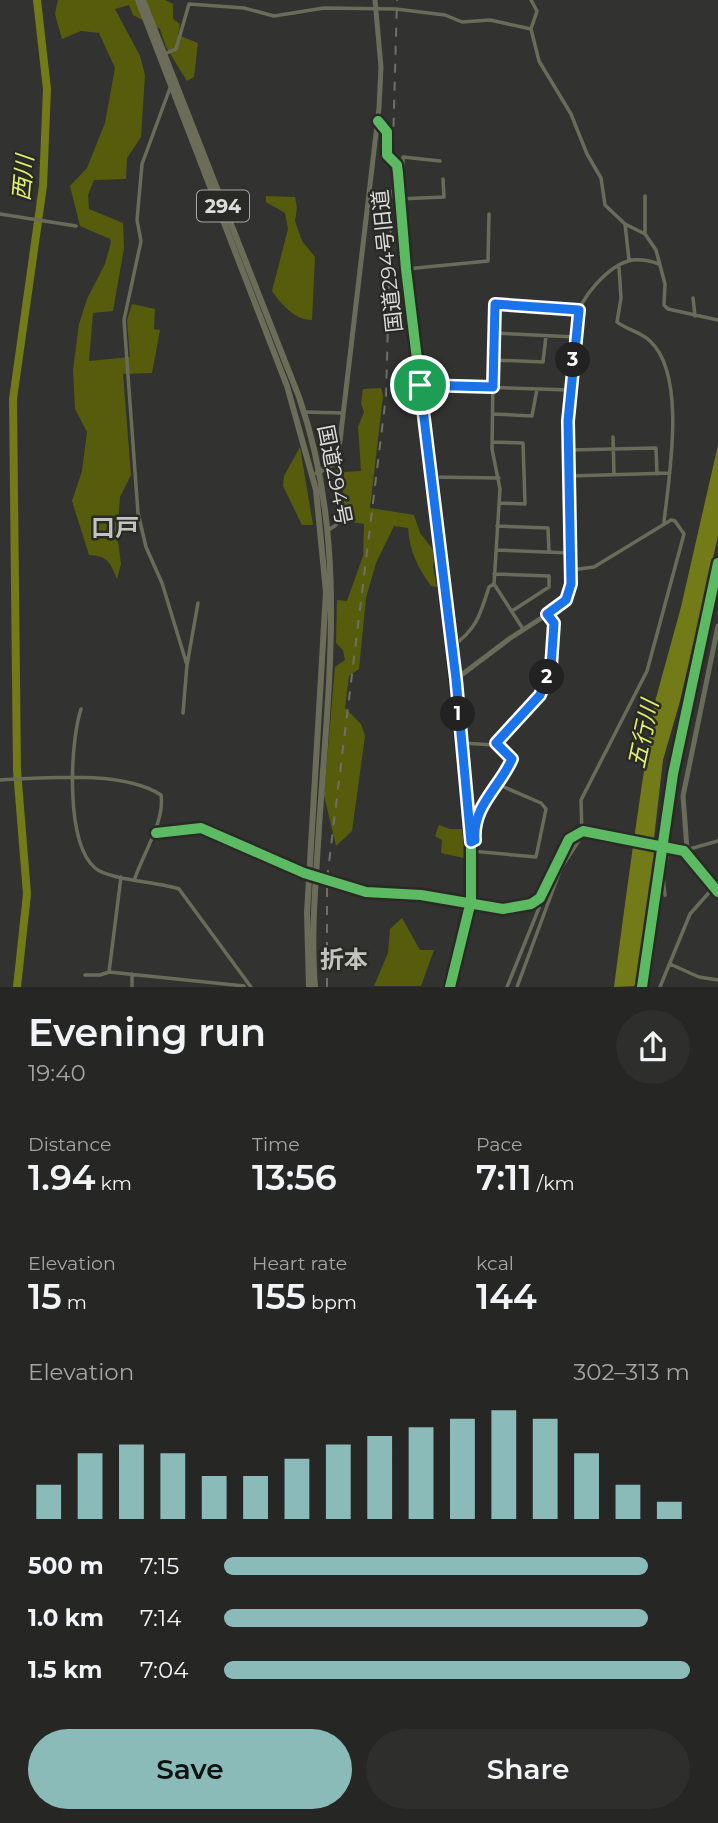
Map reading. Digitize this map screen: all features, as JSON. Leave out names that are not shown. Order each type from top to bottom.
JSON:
[{"type":"highway","name":"国道294号","points":[[138,0],[287,386],[317,473],[326,593],[312,875],[315,986]]},
{"type":"highway","name":"国道294号","points":[[143,0],[304,412],[330,529],[332,612],[306,936],[309,986]]},
{"type":"street","name":"国道294号旧道","points":[[334,460],[340,441],[378,121],[381,67],[375,0]]},
{"type":"street","points":[[531,0],[537,11],[531,29],[539,61],[571,114],[587,154],[601,178],[605,205],[625,224],[645,234],[656,250],[666,284],[664,305],[672,311],[718,320]]},
{"type":"street","points":[[164,54],[176,50],[189,4],[244,8],[274,16],[324,8],[376,9],[445,15],[462,22],[490,20],[531,29]]},
{"type":"street","points":[[170,86],[142,164],[137,220],[141,241],[124,320],[138,513],[146,547],[162,583],[187,665]]},
{"type":"street","name":"国道294号旧道","points":[[378,121],[387,132],[387,155],[395,163],[456,679],[471,842],[471,901],[450,986]]},
{"type":"street","points":[[403,174],[402,157],[440,161]]},
{"type":"street","points":[[395,163],[403,163]]},
{"type":"street","points":[[399,199],[444,197],[443,179]]},
{"type":"street","points":[[645,196],[645,234]]},
{"type":"street","points":[[0,214],[76,226]]},
{"type":"street","points":[[406,270],[488,261],[489,214]]},
{"type":"street","points":[[625,224],[629,261]]},
{"type":"street","points":[[456,679],[566,600],[571,570],[570,390],[576,320],[579,310],[600,279],[629,261],[659,264]]},
{"type":"street","points":[[619,267],[621,298],[617,322],[651,341],[669,375],[670,473],[664,523]]},
{"type":"street","points":[[694,298],[695,316]]},
{"type":"street","points":[[523,629],[494,584],[499,503],[499,478],[492,442],[495,304],[579,310]]},
{"type":"street","points":[[494,333],[575,337]]},
{"type":"street","points":[[493,360],[543,362],[546,336]]},
{"type":"street","points":[[420,385],[570,390]]},
{"type":"street","points":[[493,414],[532,416],[537,389]]},
{"type":"street","points":[[304,412],[342,412]]},
{"type":"street","points":[[613,437],[614,475]]},
{"type":"street","points":[[492,442],[523,443],[525,504],[499,503]]},
{"type":"street","points":[[569,450],[656,448],[657,474]]},
{"type":"street","points":[[317,473],[330,468],[334,460],[339,467],[336,524],[330,529]]},
{"type":"street","points":[[569,476],[670,473]]},
{"type":"street","points":[[431,477],[499,478]]},
{"type":"street","points":[[517,986],[561,869],[583,831],[581,800],[647,671],[684,534],[674,520],[664,523],[603,563],[587,569],[571,570]]},
{"type":"street","points":[[497,526],[548,528],[549,552]]},
{"type":"street","points":[[496,550],[571,553]]},
{"type":"street","points":[[494,574],[549,576],[549,587],[512,611]]},
{"type":"street","points":[[452,646],[472,630],[489,587],[494,584]]},
{"type":"street","points":[[183,713],[187,665],[198,603]]},
{"type":"street","points":[[460,742],[488,746],[496,743],[535,701],[551,667],[554,623],[547,614]]},
{"type":"street","points":[[718,626],[683,796],[685,850],[718,892]]},
{"type":"street","points":[[81,709],[75,727],[72,777],[81,843],[96,869],[172,887],[184,893],[245,985]]},
{"type":"street","points":[[471,842],[475,840],[474,831],[485,798],[497,784],[512,757],[496,743]]},
{"type":"street","points":[[0,780],[100,778],[148,789],[161,795],[156,833],[143,854],[135,878]]},
{"type":"street","points":[[471,851],[536,856],[546,815],[545,807],[497,784]]},
{"type":"street","points":[[156,833],[201,828],[312,875],[366,892],[471,901],[495,909],[513,908],[540,898]]},
{"type":"street","points":[[507,986],[539,908],[540,898],[569,839],[583,831],[626,842],[685,850],[718,841]]},
{"type":"street","points":[[665,895],[663,875],[670,848]]},
{"type":"street","points":[[109,972],[121,876]]},
{"type":"street","points":[[660,986],[690,914],[713,888]]},
{"type":"street","points":[[670,964],[699,977],[718,981]]},
{"type":"street","points":[[85,975],[109,972],[251,986]]},
{"type":"street","points":[[132,974],[132,986]]},
{"type":"shaded area","points":[[58,0],[165,0],[173,4],[173,19],[180,24],[178,35],[198,43],[194,77],[187,81],[166,47],[160,29],[133,15],[129,5],[115,9],[140,56],[145,75],[141,137],[127,158],[126,179],[94,180],[88,195],[89,209],[123,223],[124,248],[113,311],[93,313],[89,361],[130,357],[127,320],[132,304],[155,309],[154,329],[160,330],[152,373],[123,374],[131,475],[120,497],[117,533],[121,564],[117,579],[107,561],[89,555],[72,501],[82,471],[87,432],[75,409],[73,370],[79,324],[87,299],[105,264],[111,242],[110,239],[80,226],[70,186],[87,168],[105,123],[115,68],[99,33],[81,31],[62,39],[55,14]]},
{"type":"shaded area","points":[[266,196],[295,197],[295,221],[302,241],[315,257],[312,320],[295,315],[272,291],[288,229],[285,213],[266,202]]},
{"type":"shaded area","points":[[381,388],[383,396],[370,508],[414,515],[420,533],[435,552],[433,567],[437,587],[431,586],[418,565],[412,552],[408,528],[394,526],[376,563],[366,598],[359,669],[349,676],[345,708],[361,724],[365,736],[352,831],[336,846],[324,795],[335,667],[345,660],[343,650],[336,643],[337,600],[347,601],[363,556],[364,524],[345,521],[342,517],[344,472],[361,471],[358,427],[364,412],[361,403],[363,389]]},
{"type":"shaded area","points":[[718,445],[718,536],[680,701],[663,760],[654,838],[656,849],[637,986],[614,987],[653,713],[649,710],[653,709],[681,607]]},
{"type":"shaded area","points":[[300,447],[313,525],[302,525],[283,486],[284,476]]},
{"type":"shaded area","points":[[439,825],[450,829],[466,829],[468,859],[441,853],[442,840],[435,836]]},
{"type":"shaded area","points":[[402,918],[420,950],[434,950],[421,986],[374,986],[388,953],[390,929]]},
{"type":"waterway","name":"西川","points":[[17,987],[27,894],[17,770],[13,399],[43,186],[47,89],[37,0]]},
{"type":"railway","points":[[327,987],[327,879],[386,396],[397,0]]},
{"type":"cycle path","points":[[378,121],[387,132],[387,155],[397,165],[406,269],[452,646],[471,842],[471,901],[450,987]]},
{"type":"cycle path","points":[[642,987],[673,774],[718,563]]},
{"type":"cycle path","points":[[156,833],[201,828],[304,873],[366,892],[421,895],[503,909],[531,904],[540,898],[569,839],[583,831],[684,851],[718,892]]},
{"type":"district","name":"口戸","points":[[115,527]]},
{"type":"district","name":"折本","points":[[344,959]]},
{"type":"route","points":[[495,304],[579,310],[568,421],[570,589],[566,600],[547,614],[554,623],[552,656],[551,667],[540,695],[496,743],[512,759],[502,778],[485,798],[474,831],[475,840],[471,842],[456,679],[420,385],[493,387],[495,304]]},
{"type":"water label","name":"五行川","points":[[643,734]]}]
